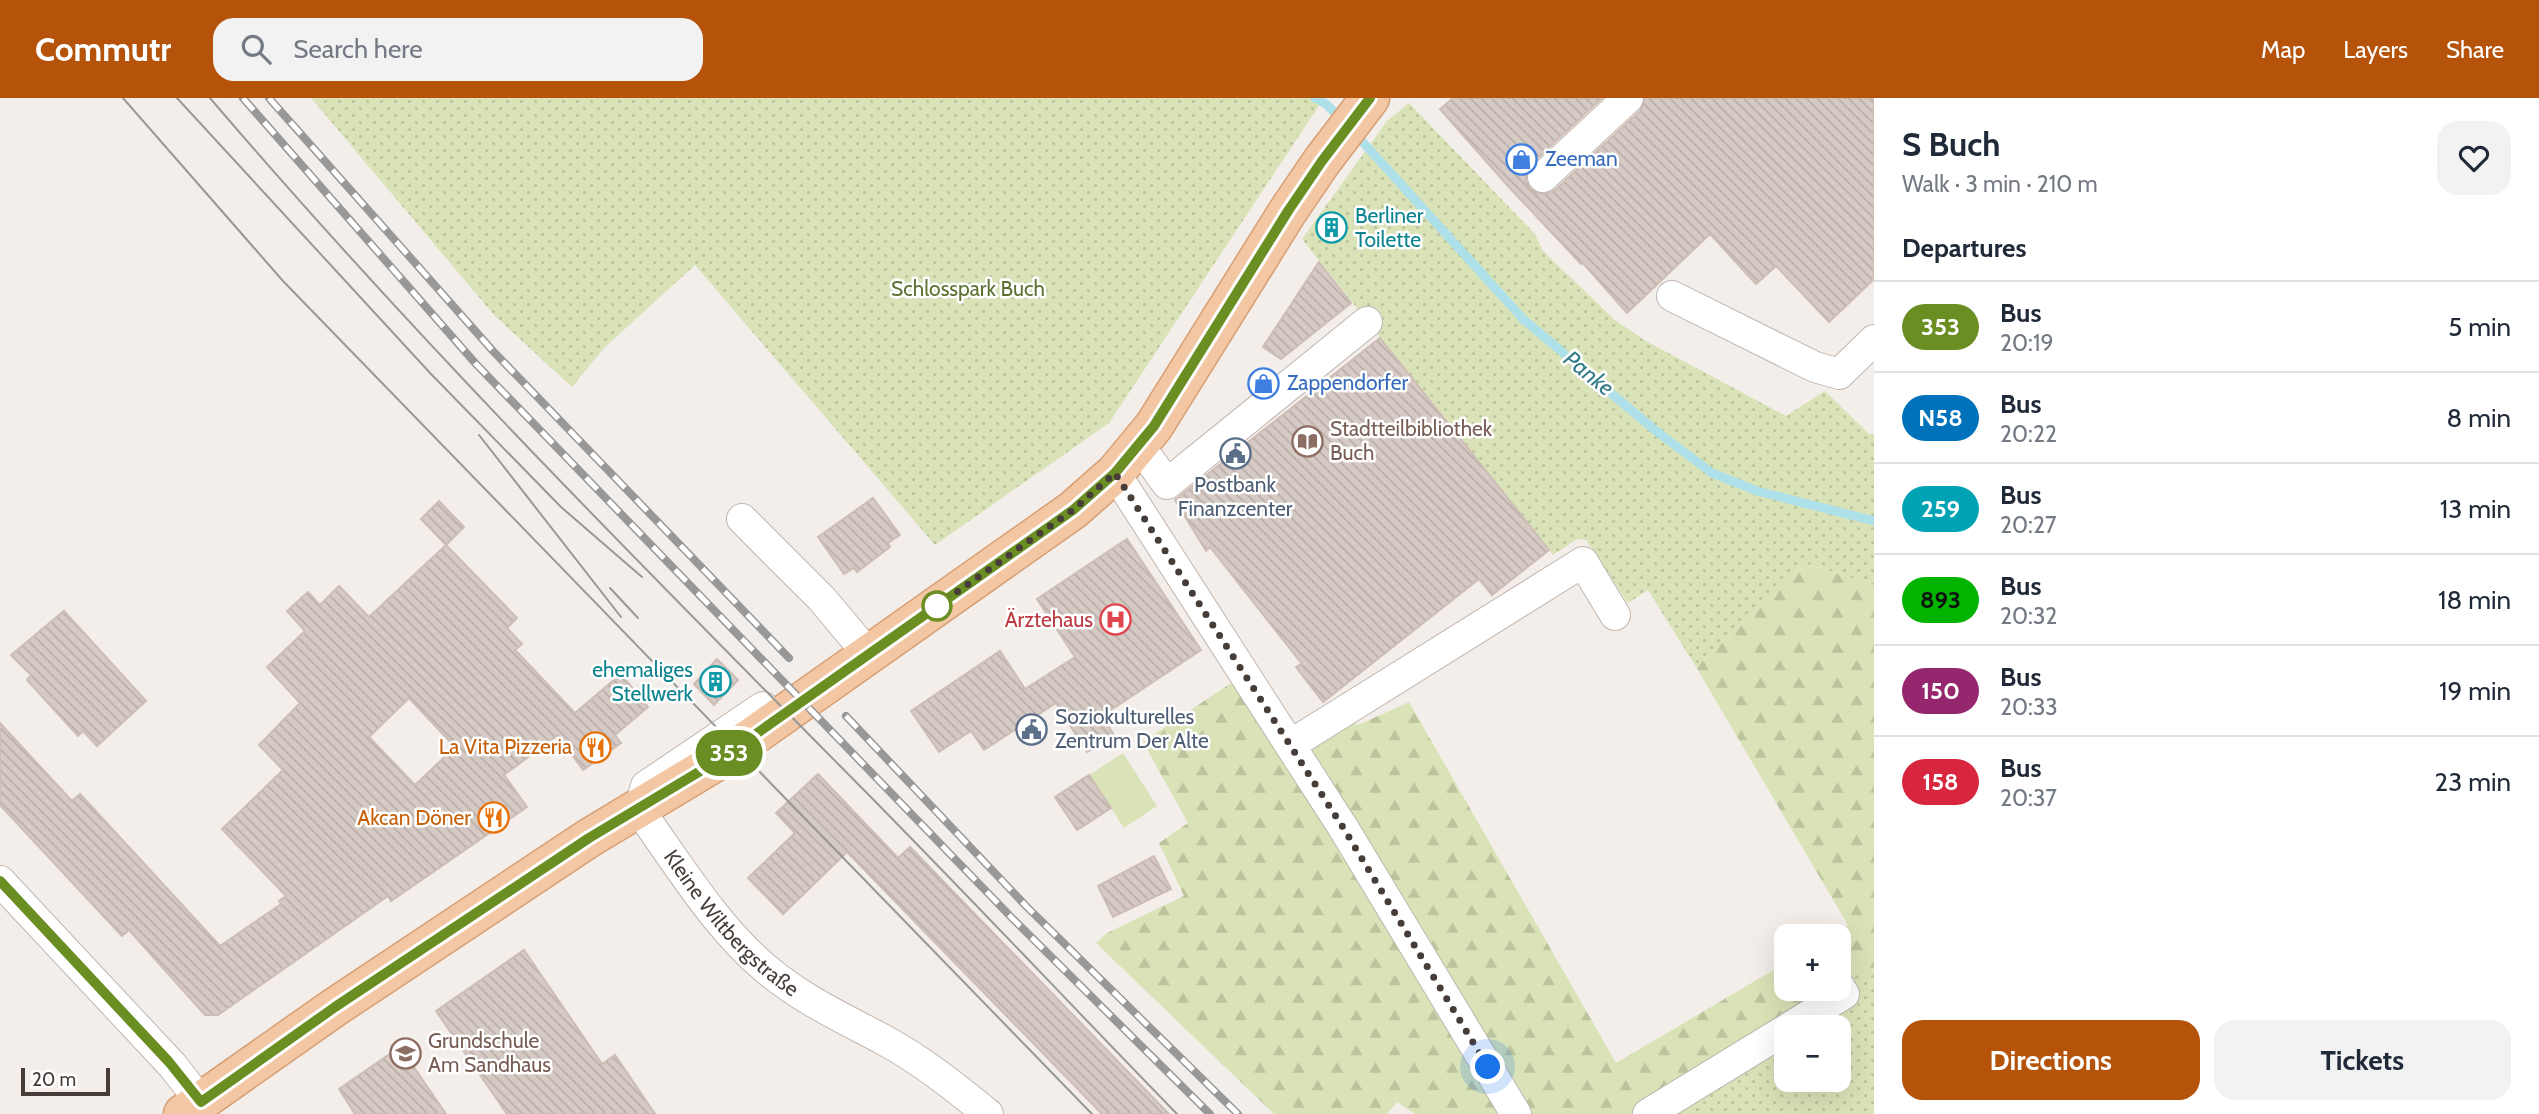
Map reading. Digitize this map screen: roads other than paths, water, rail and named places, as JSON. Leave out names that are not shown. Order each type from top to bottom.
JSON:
[{"type":"main road","points":[[193,1110],[335,1007],[589,838],[722,758],[1073,510],[1127,459],[1154,426],[1288,211],[1370,98]]},
{"type":"street","points":[[1542,177],[1628,98]]},
{"type":"street","points":[[1672,296],[1815,367],[1839,374],[1874,340]]},
{"type":"street","points":[[1127,459],[1167,484],[1367,322]]},
{"type":"street","points":[[1127,459],[1290,745],[1344,829],[1516,1114]]},
{"type":"street","points":[[742,519],[822,599],[858,642]]},
{"type":"street","points":[[639,810],[646,786],[992,550],[1029,543]]},
{"type":"street","points":[[1290,745],[1583,562],[1615,615]]},
{"type":"street","name":"Kleine Wiltbergstraße","points":[[639,810],[700,894],[740,944],[764,967],[793,991],[923,1064],[988,1114]]},
{"type":"street","points":[[0,881],[169,1062],[193,1110]]},
{"type":"street","points":[[1809,1015],[1832,1001]]},
{"type":"street","points":[[1647,1114],[1774,1037]]},
{"type":"waterway","name":"Panke","points":[[1315,98],[1337,115]]},
{"type":"waterway","name":"Panke","points":[[1360,139],[1523,319],[1656,431],[1712,473],[1757,491],[1874,521]]},
{"type":"tram line","points":[[123,98],[283,281],[1092,1114]]},
{"type":"tram line","points":[[177,98],[431,374],[561,507],[642,577]]},
{"type":"tram line","points":[[210,98],[365,274],[445,360],[1177,1114]]},
{"type":"tram line","points":[[479,435],[621,617]]},
{"type":"tram line","points":[[610,588],[638,618]]},
{"type":"railway","points":[[243,98],[476,364],[1013,919],[1210,1114]]},
{"type":"railway","points":[[269,98],[493,351],[789,658]]},
{"type":"railway","points":[[846,716],[1027,907],[1238,1114]]},
{"type":"place","name":"Zeeman","points":[[1522,159]]},
{"type":"place","name":"Berliner Toilette","points":[[1332,228]]},
{"type":"place","name":"Zappendorfer","points":[[1264,383]]},
{"type":"place","name":"Stadtteilbibliothek Buch","points":[[1307,441]]},
{"type":"place","name":"Postbank Finanzcenter","points":[[1235,453]]},
{"type":"place","name":"Ärztehaus","points":[[1116,620]]},
{"type":"place","name":"ehemaliges Stellwerk","points":[[716,682]]},
{"type":"place","name":"Soziokulturelles Zentrum Der Alte","points":[[1032,729]]},
{"type":"place","name":"La Vita Pizzeria","points":[[595,747]]},
{"type":"place","name":"Akcan Döner","points":[[494,818]]},
{"type":"place","name":"Grundschule Am Sandhaus","points":[[405,1053]]},
{"type":"park label","name":"Schlosspark Buch","points":[[968,289]]}]
